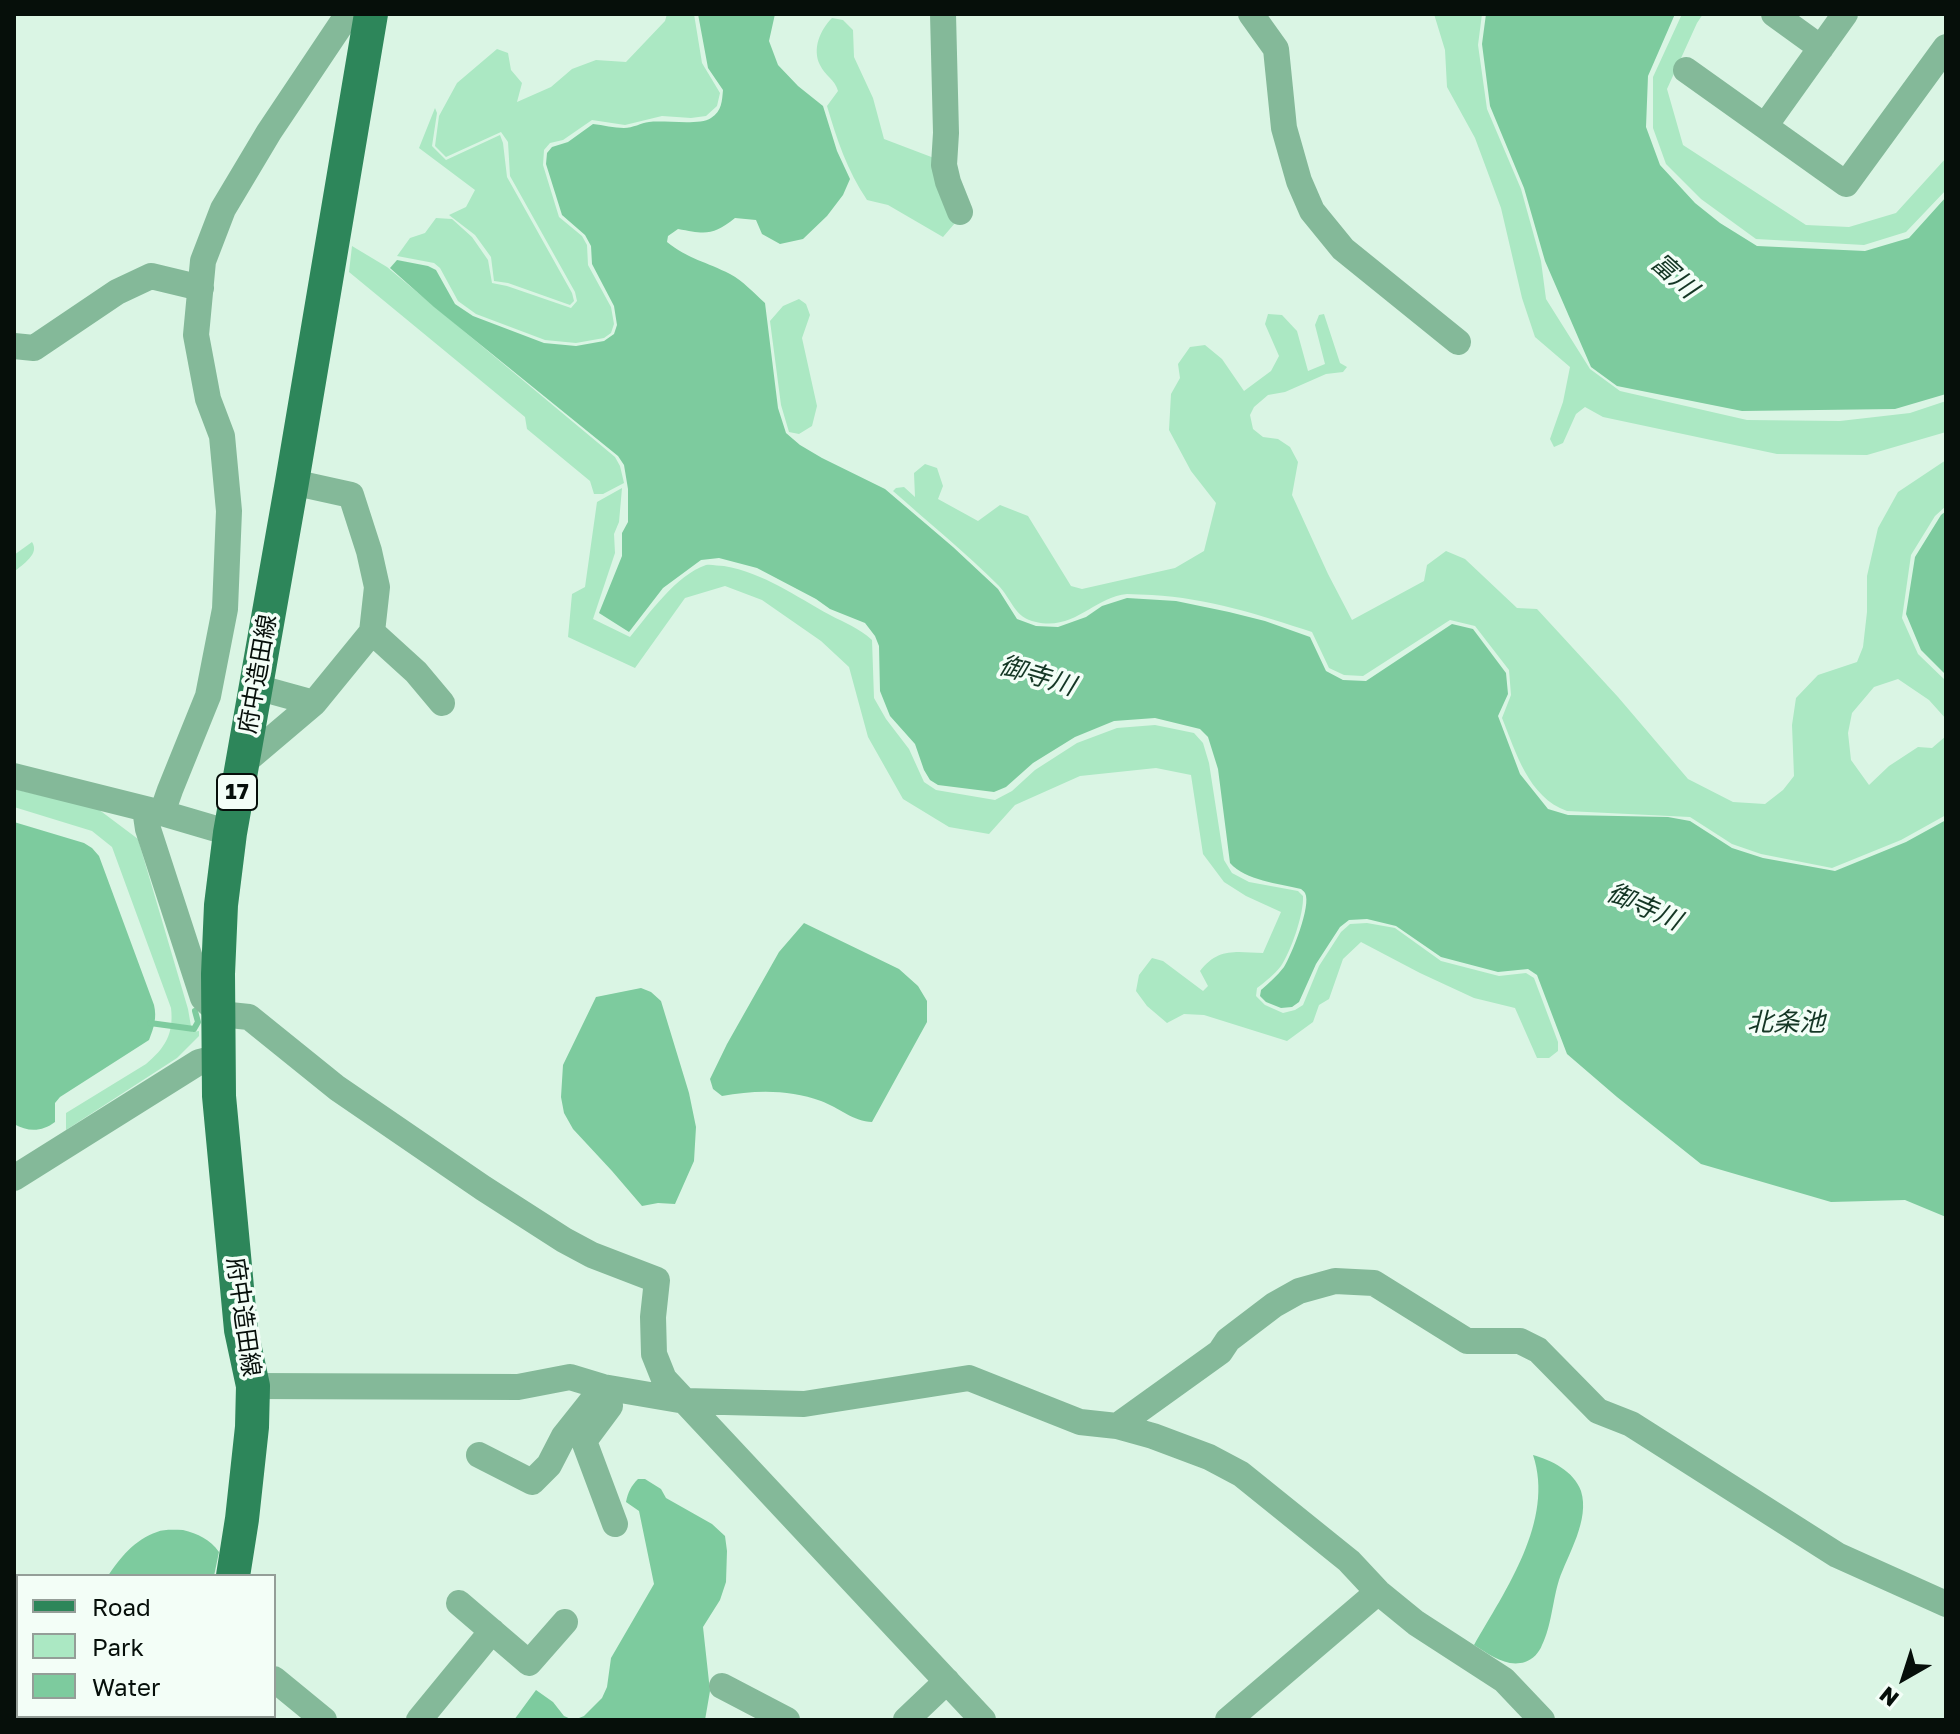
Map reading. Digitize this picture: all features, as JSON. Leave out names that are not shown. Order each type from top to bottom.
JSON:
[{"type":"main road","name":"府中造田線","points":[[233,1574],[252,1427],[253,1386],[241,1330],[219,1096],[221,905],[230,833],[371,14]]},
{"type":"street","points":[[348,14],[269,132],[223,209],[203,261],[196,335],[208,399],[222,436],[229,511],[225,609],[208,696],[170,790],[154,811],[148,829],[203,998],[220,1014],[249,1017],[337,1088],[564,1240],[592,1255],[657,1280],[653,1317],[654,1354],[664,1379],[983,1720]]},
{"type":"street","points":[[943,14],[944,165],[960,212]]},
{"type":"street","points":[[1251,14],[1276,49],[1284,128],[1299,181],[1312,211],[1343,249],[1458,342]]},
{"type":"street","points":[[1774,14],[1821,48]]},
{"type":"street","points":[[1765,126],[1845,14]]},
{"type":"street","points":[[1686,70],[1846,184],[1946,47]]},
{"type":"street","points":[[14,346],[34,348],[117,292],[151,276],[201,288]]},
{"type":"street","points":[[242,764],[314,703],[372,632],[377,587],[351,495],[292,482]]},
{"type":"street","points":[[372,632],[416,672],[442,703]]},
{"type":"street","points":[[256,687],[314,703]]},
{"type":"street","points":[[14,776],[230,833]]},
{"type":"street","points":[[14,1178],[199,1062],[219,1057]]},
{"type":"street","points":[[1117,1426],[1220,1352],[1228,1340],[1274,1305],[1299,1291],[1335,1281],[1374,1283],[1467,1341],[1520,1341],[1538,1350],[1598,1411],[1631,1424],[1837,1555],[1946,1604]]},
{"type":"street","points":[[253,1386],[518,1387],[570,1377],[685,1401],[804,1404],[969,1378],[1080,1422],[1117,1426],[1153,1436],[1209,1457],[1241,1474],[1349,1561],[1378,1592],[1416,1623],[1504,1680],[1542,1720]]},
{"type":"street","points":[[479,1455],[532,1482],[549,1465],[564,1436],[612,1388]]},
{"type":"street","points":[[612,1388],[584,1441],[615,1524]]},
{"type":"street","points":[[1228,1720],[1378,1592]]},
{"type":"street","points":[[459,1603],[529,1663],[565,1622]]},
{"type":"street","points":[[419,1720],[492,1631]]},
{"type":"street","points":[[276,1681],[324,1720]]},
{"type":"street","points":[[906,1720],[947,1681]]},
{"type":"street","points":[[722,1686],[787,1720]]},
{"type":"green space","points":[[667,14],[694,14],[702,63],[720,93],[717,106],[706,116],[691,118],[662,116],[625,125],[592,120],[563,140],[550,143],[544,150],[543,165],[559,217],[582,236],[587,245],[588,265],[611,307],[614,324],[611,333],[604,338],[576,343],[545,340],[476,314],[458,301],[440,268],[434,263],[397,256],[410,238],[425,233],[436,218],[452,219],[472,237],[488,260],[492,283],[571,308],[577,301],[575,292],[510,176],[508,142],[501,132],[446,157],[435,146],[439,116],[457,83],[497,49],[508,53],[511,70],[522,83],[517,102],[551,87],[572,69],[596,60],[626,62],[665,21]]},
{"type":"green space","points":[[1434,14],[1482,14],[1478,45],[1487,109],[1521,189],[1541,261],[1546,299],[1590,369],[1620,391],[1747,420],[1840,421],[1910,413],[1946,401],[1946,432],[1867,455],[1777,454],[1603,417],[1585,407],[1576,414],[1563,443],[1554,447],[1550,439],[1563,402],[1570,367],[1535,337],[1522,298],[1501,208],[1475,138],[1447,87],[1445,50]]},
{"type":"green space","points":[[1682,14],[1703,14],[1667,89],[1683,145],[1806,225],[1849,227],[1896,213],[1946,158],[1946,190],[1906,232],[1864,245],[1756,239],[1701,199],[1666,164],[1653,128],[1653,77]]},
{"type":"green space","points":[[832,18],[843,20],[853,30],[854,57],[873,98],[884,139],[934,158],[955,223],[943,237],[888,205],[867,200],[854,177],[827,106],[838,91],[822,69],[817,53],[821,34]]},
{"type":"green space","points":[[435,108],[432,146],[446,160],[500,135],[507,177],[572,293],[574,301],[570,305],[494,281],[491,257],[475,235],[449,215],[466,207],[475,190],[419,148]]},
{"type":"green space","points":[[352,246],[387,267],[615,457],[624,483],[603,494],[594,494],[590,481],[527,429],[525,417],[349,272]]},
{"type":"green space","points":[[799,299],[806,304],[810,315],[802,338],[817,406],[812,426],[799,434],[789,432],[781,405],[770,321],[783,306]]},
{"type":"green space","points":[[1268,314],[1282,315],[1297,331],[1308,371],[1325,364],[1315,325],[1319,315],[1324,314],[1340,363],[1347,367],[1343,372],[1326,374],[1285,392],[1268,395],[1250,415],[1253,429],[1263,437],[1278,439],[1290,447],[1298,462],[1292,495],[1352,620],[1424,581],[1427,565],[1446,551],[1465,559],[1517,608],[1537,609],[1688,779],[1733,802],[1765,804],[1783,790],[1794,776],[1792,725],[1796,698],[1818,675],[1857,662],[1863,647],[1867,576],[1878,528],[1898,492],[1946,460],[1946,506],[1935,516],[1911,555],[1902,618],[1918,654],[1946,681],[1946,719],[1929,700],[1898,679],[1874,687],[1852,713],[1848,733],[1851,760],[1869,785],[1889,766],[1918,747],[1932,748],[1946,736],[1946,815],[1901,840],[1832,868],[1761,854],[1732,844],[1690,817],[1567,811],[1542,795],[1518,759],[1502,718],[1511,695],[1509,670],[1475,626],[1450,620],[1363,676],[1344,675],[1329,668],[1312,632],[1193,600],[1127,594],[1115,596],[1062,622],[1036,622],[1018,612],[1003,590],[893,491],[904,487],[915,497],[914,473],[925,464],[937,468],[943,486],[938,499],[978,521],[1000,505],[1028,516],[1071,586],[1082,589],[1175,568],[1204,551],[1216,503],[1191,471],[1169,430],[1171,394],[1180,378],[1178,364],[1190,347],[1205,345],[1222,359],[1244,391],[1271,371],[1279,356],[1265,324]]},
{"type":"green space","points":[[622,488],[619,522],[614,534],[615,553],[593,619],[630,637],[674,586],[706,565],[739,569],[779,586],[872,640],[874,698],[909,749],[924,782],[936,790],[995,800],[1077,743],[1117,728],[1155,725],[1194,733],[1203,743],[1209,763],[1224,860],[1232,873],[1249,882],[1298,891],[1303,896],[1299,922],[1285,959],[1276,972],[1257,988],[1256,996],[1265,1005],[1283,1013],[1303,1005],[1319,966],[1341,932],[1350,924],[1367,923],[1395,928],[1441,961],[1499,976],[1526,973],[1534,978],[1558,1042],[1558,1051],[1549,1058],[1537,1058],[1515,1008],[1474,998],[1361,942],[1343,959],[1329,999],[1319,1005],[1313,1022],[1287,1041],[1204,1015],[1184,1014],[1167,1023],[1147,1006],[1136,991],[1139,975],[1152,958],[1163,961],[1203,991],[1208,986],[1200,971],[1207,963],[1221,954],[1263,953],[1281,912],[1224,882],[1203,854],[1191,775],[1156,768],[1080,776],[1015,805],[989,834],[949,827],[903,799],[868,737],[849,667],[821,641],[762,600],[725,586],[685,598],[635,668],[568,637],[572,594],[585,587],[597,502]]},
{"type":"green space","points":[[32,542],[32,555],[14,572],[14,555]]},
{"type":"green space","points":[[14,789],[98,809],[138,839],[192,1032],[199,1031],[199,1036],[177,1058],[66,1130],[66,1113],[146,1064],[158,1052],[167,1040],[171,1008],[112,847],[92,831],[14,807]]},
{"type":"water","name":"北条池","points":[[698,14],[775,14],[769,41],[778,65],[823,106],[837,151],[850,179],[843,195],[827,216],[803,239],[780,244],[762,234],[756,220],[735,218],[721,228],[708,232],[678,229],[668,236],[667,242],[735,277],[765,303],[778,408],[786,433],[822,458],[885,489],[998,589],[1017,619],[1036,626],[1058,627],[1127,598],[1176,601],[1265,621],[1310,637],[1326,671],[1343,680],[1366,681],[1452,624],[1473,629],[1506,673],[1508,694],[1498,716],[1520,774],[1548,809],[1568,815],[1668,817],[1690,821],[1732,848],[1763,858],[1835,871],[1906,842],[1946,820],[1946,1217],[1905,1200],[1831,1202],[1701,1164],[1567,1054],[1537,975],[1528,969],[1498,972],[1441,957],[1396,926],[1367,919],[1349,920],[1340,927],[1316,964],[1299,1002],[1292,1007],[1281,1008],[1266,1002],[1260,996],[1261,990],[1284,967],[1291,952],[1306,908],[1305,893],[1301,889],[1253,878],[1230,863],[1218,769],[1208,737],[1200,729],[1155,718],[1114,721],[1075,737],[1033,763],[1006,787],[994,792],[938,785],[930,780],[924,770],[915,744],[890,716],[880,691],[879,646],[865,623],[830,609],[757,568],[719,558],[701,560],[663,588],[629,632],[599,613],[622,556],[622,533],[628,522],[624,465],[618,456],[390,268],[397,260],[428,266],[436,270],[455,304],[473,316],[544,343],[576,346],[604,341],[614,334],[617,325],[614,306],[592,264],[591,246],[585,235],[562,215],[546,164],[547,153],[552,147],[568,142],[593,124],[627,128],[649,122],[698,122],[715,115],[721,106],[723,90],[708,68]]},
{"type":"water","name":"富川","points":[[1486,14],[1675,14],[1648,76],[1646,127],[1660,165],[1695,203],[1757,246],[1865,251],[1909,238],[1946,197],[1946,394],[1895,409],[1742,411],[1617,386],[1591,367],[1545,261],[1524,188],[1490,106],[1482,44]]},
{"type":"water","points":[[1946,511],[1946,675],[1921,650],[1906,614],[1915,557]]},
{"type":"water","points":[[14,822],[84,843],[99,856],[155,1014],[149,1040],[60,1097],[55,1103],[55,1122],[35,1130],[14,1124]]},
{"type":"water","points":[[804,923],[899,969],[918,986],[927,1001],[927,1022],[872,1122],[859,1120],[821,1101],[797,1094],[759,1092],[722,1096],[713,1089],[710,1079],[727,1044],[779,952]]},
{"type":"water","points":[[641,988],[661,1001],[696,1127],[694,1161],[675,1204],[642,1206],[573,1129],[564,1113],[561,1097],[563,1065],[596,997]]},
{"type":"water","points":[[1533,1455],[1554,1463],[1573,1478],[1581,1491],[1583,1513],[1577,1537],[1559,1580],[1541,1648],[1528,1661],[1511,1663],[1474,1645],[1512,1578],[1532,1529],[1538,1480]]},
{"type":"water","points":[[638,1479],[645,1479],[661,1489],[666,1498],[712,1524],[725,1536],[726,1582],[720,1600],[703,1627],[710,1691],[705,1720],[574,1720],[584,1716],[602,1698],[607,1687],[611,1658],[654,1584],[639,1511],[626,1502],[630,1489]]},
{"type":"water","points":[[170,1530],[194,1533],[212,1544],[219,1552],[214,1574],[110,1574],[142,1539]]},
{"type":"water","points":[[536,1690],[553,1702],[564,1716],[573,1720],[514,1720]]},
{"type":"waterway","points":[[150,1023],[194,1029],[198,1022],[195,1011]]},
{"type":"water label","name":"御寺川","points":[[1037,676]]},
{"type":"water label","name":"御寺川","points":[[1644,907]]}]
